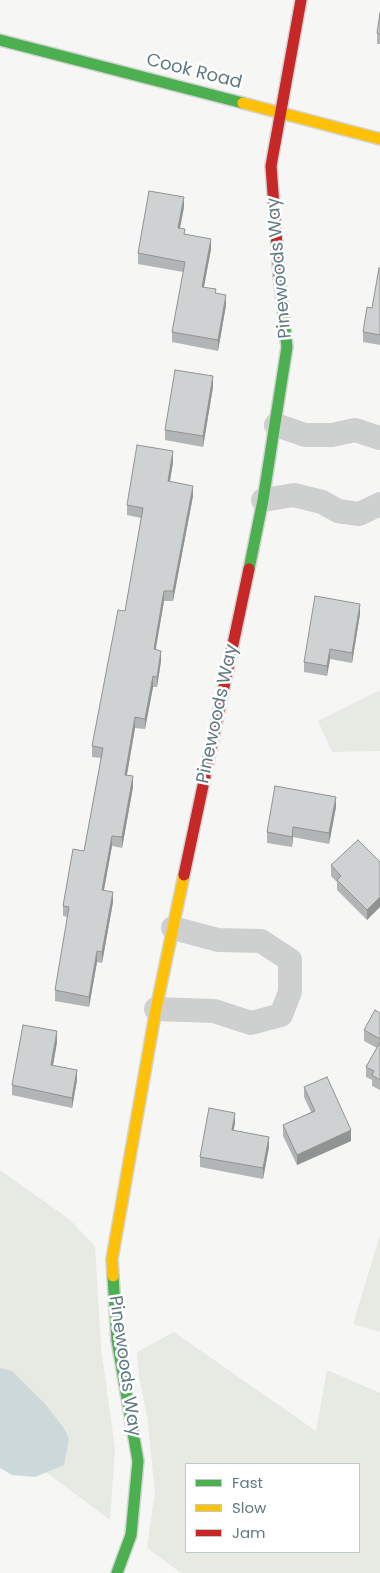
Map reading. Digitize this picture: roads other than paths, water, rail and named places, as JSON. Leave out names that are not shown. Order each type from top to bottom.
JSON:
[{"type":"street","name":"Pinewoods Way","points":[[117,1573],[131,1535],[138,1461],[117,1340],[112,1259],[156,1009],[263,500],[276,425],[287,347],[278,266],[271,166],[302,0]]},
{"type":"street","name":"Cook Road","points":[[0,40],[380,138]]},
{"type":"street","points":[[276,425],[305,435],[332,435],[355,430],[380,438]]},
{"type":"street","points":[[263,500],[294,495],[322,502],[338,511],[360,514],[380,504]]},
{"type":"street","points":[[156,1009],[214,1010],[251,1023],[281,1015],[290,992],[290,960],[261,940],[218,940],[173,928]]}]
